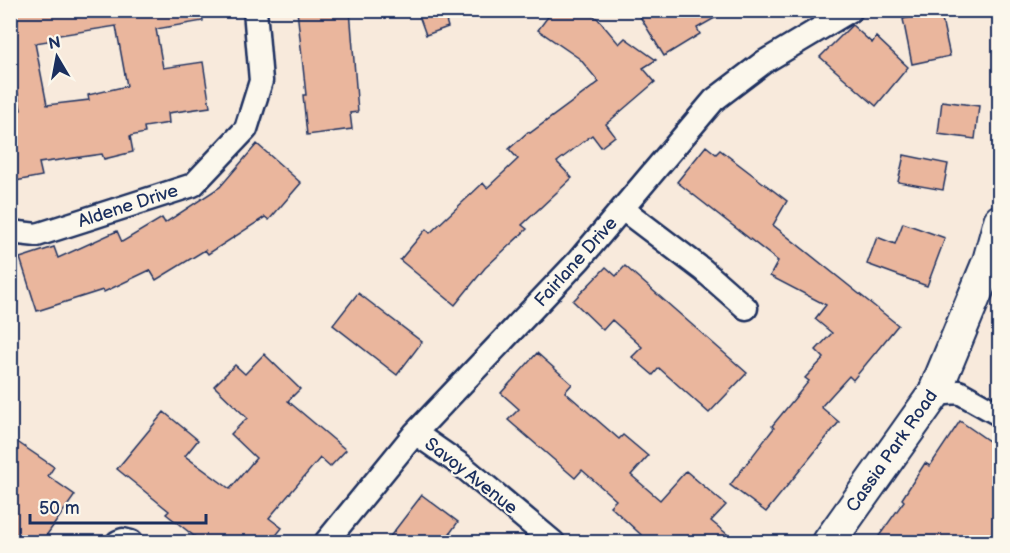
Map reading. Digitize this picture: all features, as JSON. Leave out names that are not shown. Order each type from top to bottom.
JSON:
[{"type":"main road","name":"Cassia Park Road","points":[[829,543],[934,394],[989,261],[999,221]]},
{"type":"street","name":"Aldene Drive","points":[[10,231],[37,235],[193,185],[246,129],[261,81],[255,10]]},
{"type":"street","name":"Fairlane Drive","points":[[326,543],[415,433],[624,210],[714,100],[764,62],[851,10]]},
{"type":"street","points":[[624,210],[703,270],[746,308]]},
{"type":"street","points":[[934,394],[959,392],[999,415]]},
{"type":"street","name":"Savoy Avenue","points":[[415,433],[461,465],[554,543]]},
{"type":"street","points":[[118,543],[123,540],[131,543]]},
{"type":"building","points":[[10,10],[202,10],[203,21],[156,29],[163,68],[203,62],[210,107],[168,113],[169,123],[144,127],[145,133],[130,136],[133,152],[104,159],[102,154],[39,163],[42,176],[10,182],[10,112],[21,110],[10,53]],"holes":[[[116,26],[127,86],[88,95],[89,100],[47,105],[35,43],[54,40],[53,36]]]},
{"type":"building","points":[[297,10],[350,10],[358,112],[350,113],[352,129],[307,135],[303,95],[306,95]]},
{"type":"building","points":[[417,10],[443,10],[448,27],[426,35]]},
{"type":"building","points":[[553,10],[585,10],[598,19],[619,44],[625,38],[656,60],[643,68],[655,82],[606,124],[615,136],[601,147],[592,135],[557,162],[572,178],[522,225],[527,229],[485,268],[455,305],[400,260],[426,229],[430,233],[483,183],[487,188],[518,159],[509,149],[528,132],[530,133],[599,82],[580,59],[538,30]]},
{"type":"building","points":[[636,10],[729,10],[697,28],[700,34],[664,56]]},
{"type":"building","points":[[918,10],[940,10],[950,56],[912,64],[903,19],[919,15]]},
{"type":"building","points":[[852,25],[872,43],[876,37],[908,67],[876,106],[820,57]]},
{"type":"building","points":[[942,101],[979,106],[975,139],[938,134]]},
{"type":"building","points":[[257,144],[301,183],[269,220],[265,217],[208,254],[205,250],[156,280],[150,270],[104,292],[103,290],[37,311],[20,258],[54,247],[58,258],[117,231],[122,242],[162,218],[165,223],[220,187]]},
{"type":"building","points":[[706,146],[716,154],[720,150],[787,201],[773,225],[898,325],[853,380],[849,376],[821,407],[839,422],[766,512],[730,485],[774,428],[772,426],[809,381],[805,378],[824,358],[816,350],[832,333],[815,319],[826,305],[770,276],[778,261],[677,182]]},
{"type":"building","points":[[904,155],[948,164],[943,190],[898,182]]},
{"type":"building","points":[[903,223],[945,238],[927,286],[867,264],[877,237],[895,244]]},
{"type":"building","points":[[625,266],[747,373],[709,413],[659,368],[653,375],[632,357],[642,347],[612,320],[603,330],[573,301],[606,267],[616,276]]},
{"type":"building","points":[[358,293],[422,342],[397,375],[333,325]]},
{"type":"building","points":[[537,353],[572,384],[565,392],[619,439],[623,435],[648,456],[631,475],[660,500],[686,471],[726,505],[711,521],[738,543],[650,543],[610,506],[616,500],[582,470],[575,478],[508,420],[519,409],[501,393]]},
{"type":"building","points":[[264,354],[300,389],[288,401],[346,450],[330,467],[320,458],[269,518],[282,528],[270,543],[203,543],[166,514],[169,511],[117,469],[164,412],[198,440],[185,456],[230,489],[256,458],[231,434],[247,418],[214,386],[235,365],[245,374]]},
{"type":"building","points":[[960,421],[999,448],[999,543],[874,543],[904,501],[902,499],[925,463],[930,466]]},
{"type":"building","points":[[10,437],[54,467],[48,476],[75,495],[41,543],[10,543]]},
{"type":"building","points":[[422,495],[458,522],[443,543],[385,543]]}]
